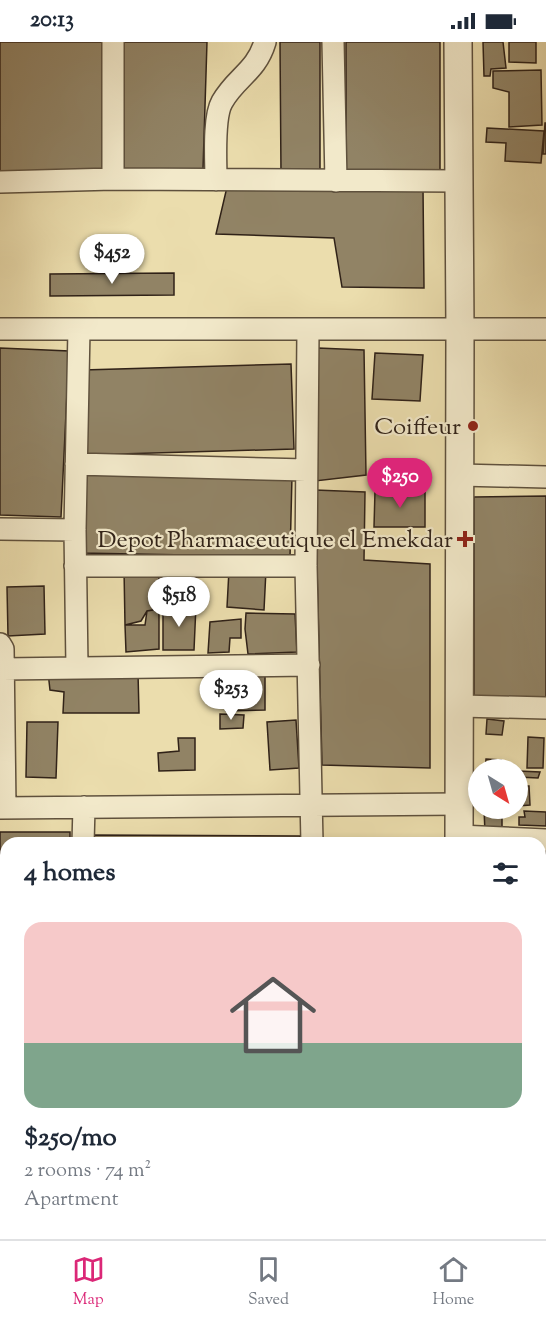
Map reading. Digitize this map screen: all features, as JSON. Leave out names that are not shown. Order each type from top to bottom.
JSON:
[{"type":"street","points":[[113,42],[113,179]]},
{"type":"street","points":[[216,180],[216,131],[221,104],[231,89],[255,65],[265,42]]},
{"type":"street","points":[[333,42],[336,181]]},
{"type":"street","points":[[458,42],[459,837]]},
{"type":"street","points":[[0,182],[113,179],[459,181]]},
{"type":"street","points":[[0,329],[546,329]]},
{"type":"street","points":[[77,667],[75,530],[79,329]]},
{"type":"street","points":[[308,330],[306,566],[312,837]]},
{"type":"street","points":[[76,464],[306,470]]},
{"type":"street","points":[[460,475],[546,477]]},
{"type":"street","points":[[0,529],[75,530]]},
{"type":"street","points":[[75,566],[306,566]]},
{"type":"street","points":[[0,644],[3,649],[3,808],[459,804]]},
{"type":"street","points":[[3,669],[309,665]]},
{"type":"street","points":[[459,706],[546,708]]},
{"type":"street","points":[[83,837],[84,807]]},
{"type":"building","points":[[0,42],[106,42],[107,173],[0,173]]},
{"type":"building","points":[[118,42],[207,42],[203,170],[115,169]]},
{"type":"building","points":[[280,42],[320,42],[320,172],[281,173]]},
{"type":"building","points":[[346,42],[440,42],[440,170],[346,170]]},
{"type":"building","points":[[483,42],[503,42],[506,68],[491,69],[490,76],[484,76]]},
{"type":"building","points":[[509,42],[536,42],[536,63],[509,62]]},
{"type":"building","points":[[541,70],[542,125],[509,127],[509,92],[493,88],[493,71]]},
{"type":"building","points":[[545,123],[546,154],[543,154]]},
{"type":"building","points":[[487,128],[544,131],[541,163],[505,161],[506,143],[486,142]]},
{"type":"building","points":[[227,187],[423,188],[424,288],[342,287],[334,238],[216,234]]},
{"type":"building","points":[[174,273],[174,295],[50,296],[50,274]]},
{"type":"building","points":[[0,348],[69,351],[61,517],[0,515]]},
{"type":"building","points":[[318,348],[364,350],[366,475],[315,481]]},
{"type":"building","points":[[375,353],[423,355],[420,401],[372,399]]},
{"type":"building","points":[[291,364],[294,449],[85,455],[83,370]]},
{"type":"building","points":[[82,472],[292,476],[290,557],[80,553]]},
{"type":"building","points":[[315,490],[365,492],[364,560],[430,564],[430,768],[322,765]]},
{"type":"building","points":[[375,491],[425,491],[425,527],[374,527]]},
{"type":"building","points":[[546,496],[546,697],[474,698],[474,497]]},
{"type":"building","points":[[124,569],[159,572],[159,609],[147,611],[141,621],[125,625]]},
{"type":"building","points":[[229,570],[266,570],[264,610],[227,607]]},
{"type":"building","points":[[44,586],[45,634],[8,636],[7,587]]},
{"type":"building","points":[[196,605],[194,650],[163,650],[163,607]]},
{"type":"building","points":[[159,609],[159,649],[126,652],[125,625],[145,625],[147,611]]},
{"type":"building","points":[[246,613],[295,614],[297,652],[248,654]]},
{"type":"building","points":[[241,619],[241,638],[230,638],[229,652],[208,653],[210,622]]},
{"type":"building","points":[[265,670],[265,710],[226,711],[229,690],[220,691],[222,683],[230,680],[230,672]]},
{"type":"building","points":[[48,672],[138,673],[139,713],[63,713],[64,692],[50,690]]},
{"type":"building","points":[[220,714],[244,715],[243,728],[220,729]]},
{"type":"building","points":[[487,719],[504,721],[502,735],[486,734]]},
{"type":"building","points":[[296,720],[299,768],[270,770],[267,722]]},
{"type":"building","points":[[27,722],[58,722],[56,778],[26,777]]},
{"type":"building","points":[[528,737],[544,738],[543,768],[528,768]]},
{"type":"building","points":[[178,738],[195,738],[195,770],[159,771],[158,753],[179,751]]},
{"type":"building","points":[[528,771],[540,772],[538,778],[528,778]]},
{"type":"building","points":[[528,786],[529,786],[530,805],[528,805]]},
{"type":"building","points":[[528,811],[546,812],[546,826],[519,825],[519,819],[528,819]]},
{"type":"building","points":[[484,819],[502,819],[502,832],[485,833]]},
{"type":"building","points":[[0,832],[70,832],[70,837],[0,837]]},
{"type":"building","points":[[92,835],[300,836],[300,837],[92,837]]},
{"type":"place","name":"Coiffeur","points":[[473,426]]},
{"type":"place","name":"Depot Pharmaceutique el Emekdar","points":[[465,539]]}]
